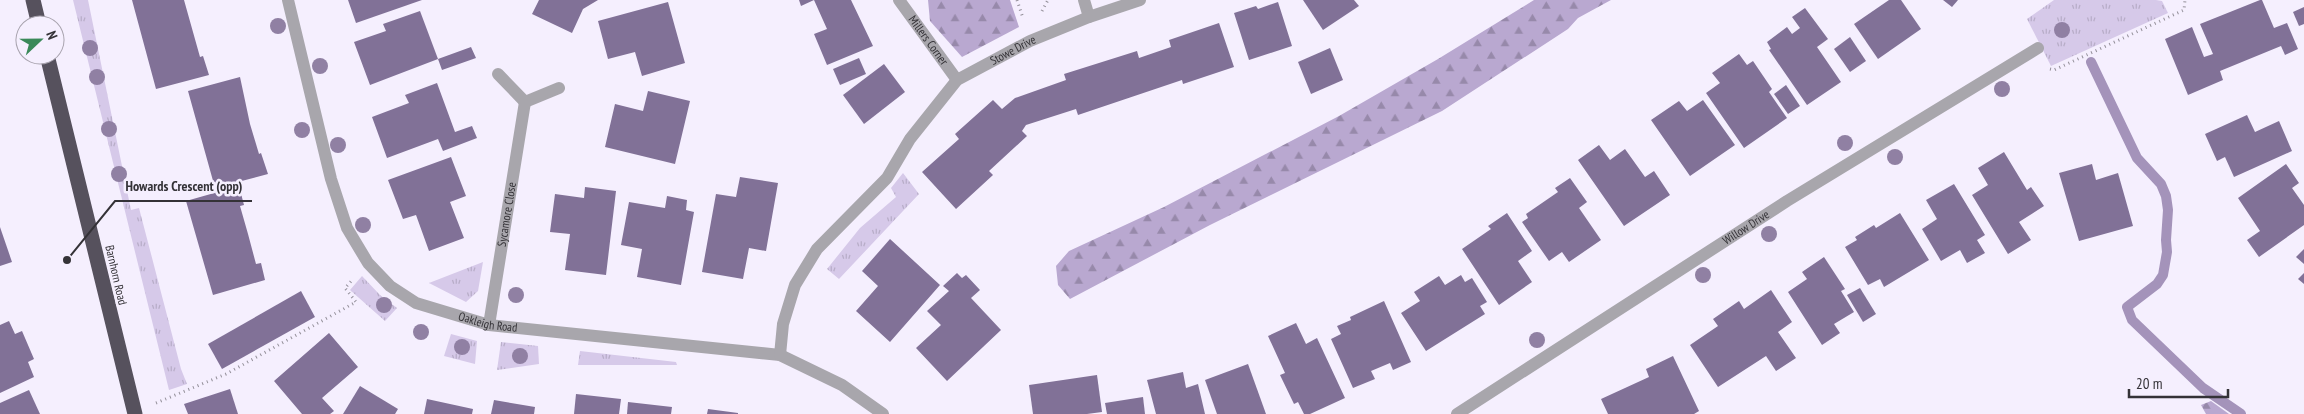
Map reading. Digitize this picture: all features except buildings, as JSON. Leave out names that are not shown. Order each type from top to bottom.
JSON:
[{"type":"highway","points":[[33,0],[37,15]]},
{"type":"highway","name":"Barnhorn Road","points":[[49,65],[135,413]]},
{"type":"street","name":"Oakleigh Road","points":[[288,0],[331,179],[347,228],[368,263],[390,286],[416,303],[489,325],[780,355],[842,385],[883,414]]},
{"type":"street","name":"Millers Corner","points":[[899,0],[958,80]]},
{"type":"street","points":[[1084,0],[1089,16]]},
{"type":"street","name":"Stowe Drive","points":[[780,355],[783,324],[796,285],[816,249],[887,178],[910,139],[958,80],[1030,41],[1089,16],[1140,0]]},
{"type":"street","name":"Willow Drive","points":[[1457,414],[1787,200],[2038,48]]},
{"type":"street","points":[[498,74],[525,102],[559,88]]},
{"type":"street","name":"Sycamore Close","points":[[489,325],[525,102]]},
{"type":"path","points":[[2022,56],[2054,70],[2184,10],[2185,0]]},
{"type":"path","points":[[135,413],[226,374],[356,302],[344,288],[368,263]]},
{"type":"green space","points":[[73,0],[88,0],[131,210],[139,208],[181,369],[187,384],[169,390]]},
{"type":"green space","points":[[928,0],[1010,0],[1019,27],[962,57],[930,21]]},
{"type":"green space","points":[[1534,0],[1611,0],[1578,18],[1568,29],[1442,111],[1210,225],[1070,299],[1058,285],[1056,266],[1069,251],[1164,207],[1339,116],[1438,59]]},
{"type":"green space","points":[[2054,0],[2156,0],[2162,1],[2168,13],[2051,66],[2027,19]]},
{"type":"green space","points":[[903,173],[919,194],[839,279],[827,269],[860,228],[896,197],[891,188]]},
{"type":"green space","points":[[483,262],[478,291],[466,302],[429,283]]},
{"type":"green space","points":[[362,276],[380,295],[397,308],[385,321],[350,290]]},
{"type":"green space","points":[[451,334],[477,341],[475,364],[444,356]]},
{"type":"green space","points":[[501,342],[538,346],[539,364],[497,370]]},
{"type":"green space","points":[[580,351],[676,362],[677,365],[578,365]]},
{"type":"green space","points":[[2211,401],[2229,414],[2206,414],[2201,405]]},
{"type":"waterway","points":[[2091,62],[2137,158],[2161,184],[2166,196],[2168,210],[2167,252],[2163,275],[2157,284],[2127,307],[2132,320],[2203,388],[2241,414]]},
{"type":"place","name":"Howards Crescent (opp)","points":[[67,260]]}]
